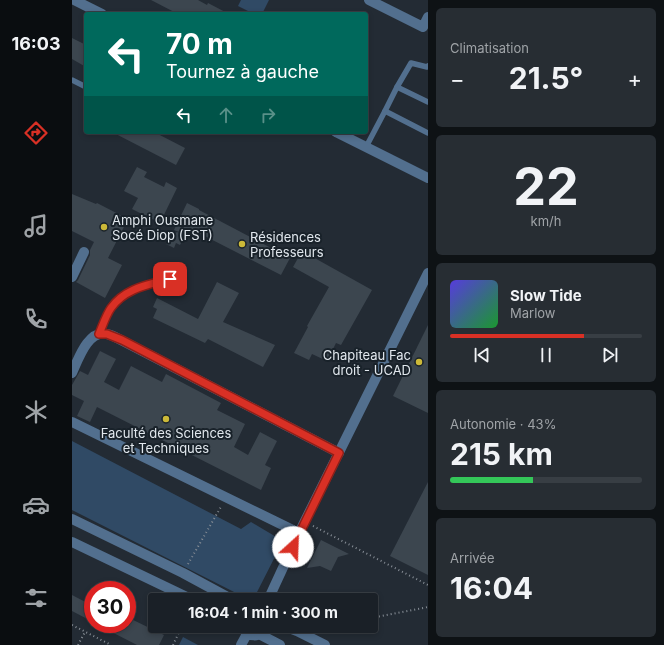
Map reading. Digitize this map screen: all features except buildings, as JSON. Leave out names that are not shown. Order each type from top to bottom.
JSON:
[{"type":"street","points":[[74,0],[98,12]]},
{"type":"street","points":[[369,0],[423,27],[428,17]]},
{"type":"street","points":[[340,134],[428,178]]},
{"type":"street","points":[[72,277],[84,252]]},
{"type":"street","points":[[271,593],[428,274]]},
{"type":"street","points":[[72,373],[85,347],[91,339],[99,334],[107,334],[122,340],[339,453]]},
{"type":"street","points":[[72,422],[300,533]]},
{"type":"street","points":[[72,519],[183,573],[220,593]]},
{"type":"street","points":[[72,542],[178,593]]},
{"type":"street","points":[[240,645],[243,633]]},
{"type":"street","points":[[251,633],[255,635],[259,634],[280,645]]},
{"type":"street","points":[[301,633],[325,645]]},
{"type":"lane","points":[[366,147],[411,63],[428,66]]},
{"type":"lane","points":[[72,80],[84,86]]},
{"type":"lane","points":[[397,87],[428,102]]},
{"type":"lane","points":[[385,111],[428,133]]},
{"type":"lane","points":[[99,334],[110,308],[121,297],[135,288],[170,279]]},
{"type":"path","points":[[183,573],[226,497]]},
{"type":"path","points":[[305,522],[428,585]]},
{"type":"path","points":[[378,617],[428,607]]},
{"type":"path","points":[[72,625],[84,631]]},
{"type":"path","points":[[79,645],[85,633]]},
{"type":"path","points":[[87,633],[111,645]]},
{"type":"path","points":[[173,645],[179,633]]},
{"type":"shaded area","points":[[241,0],[269,0],[263,12],[250,12],[238,6]]},
{"type":"shaded area","points":[[72,441],[241,529],[251,522],[283,541],[257,593],[236,593],[72,510]]},
{"type":"shaded area","points":[[183,637],[198,645],[179,645]]},
{"type":"place","name":"Amphi Ousmane Socé Diop (FST)","points":[[104,227]]},
{"type":"place","name":"Résidences Professeurs","points":[[242,244]]},
{"type":"place","name":"Chapiteau Fac droit - UCAD","points":[[419,362]]},
{"type":"place","name":"Faculté des Sciences et Techniques","points":[[166,419]]},
{"type":"route","points":[[170,279],[135,288],[121,297],[110,308],[99,334],[107,334],[122,340],[339,453],[293,547]]}]
